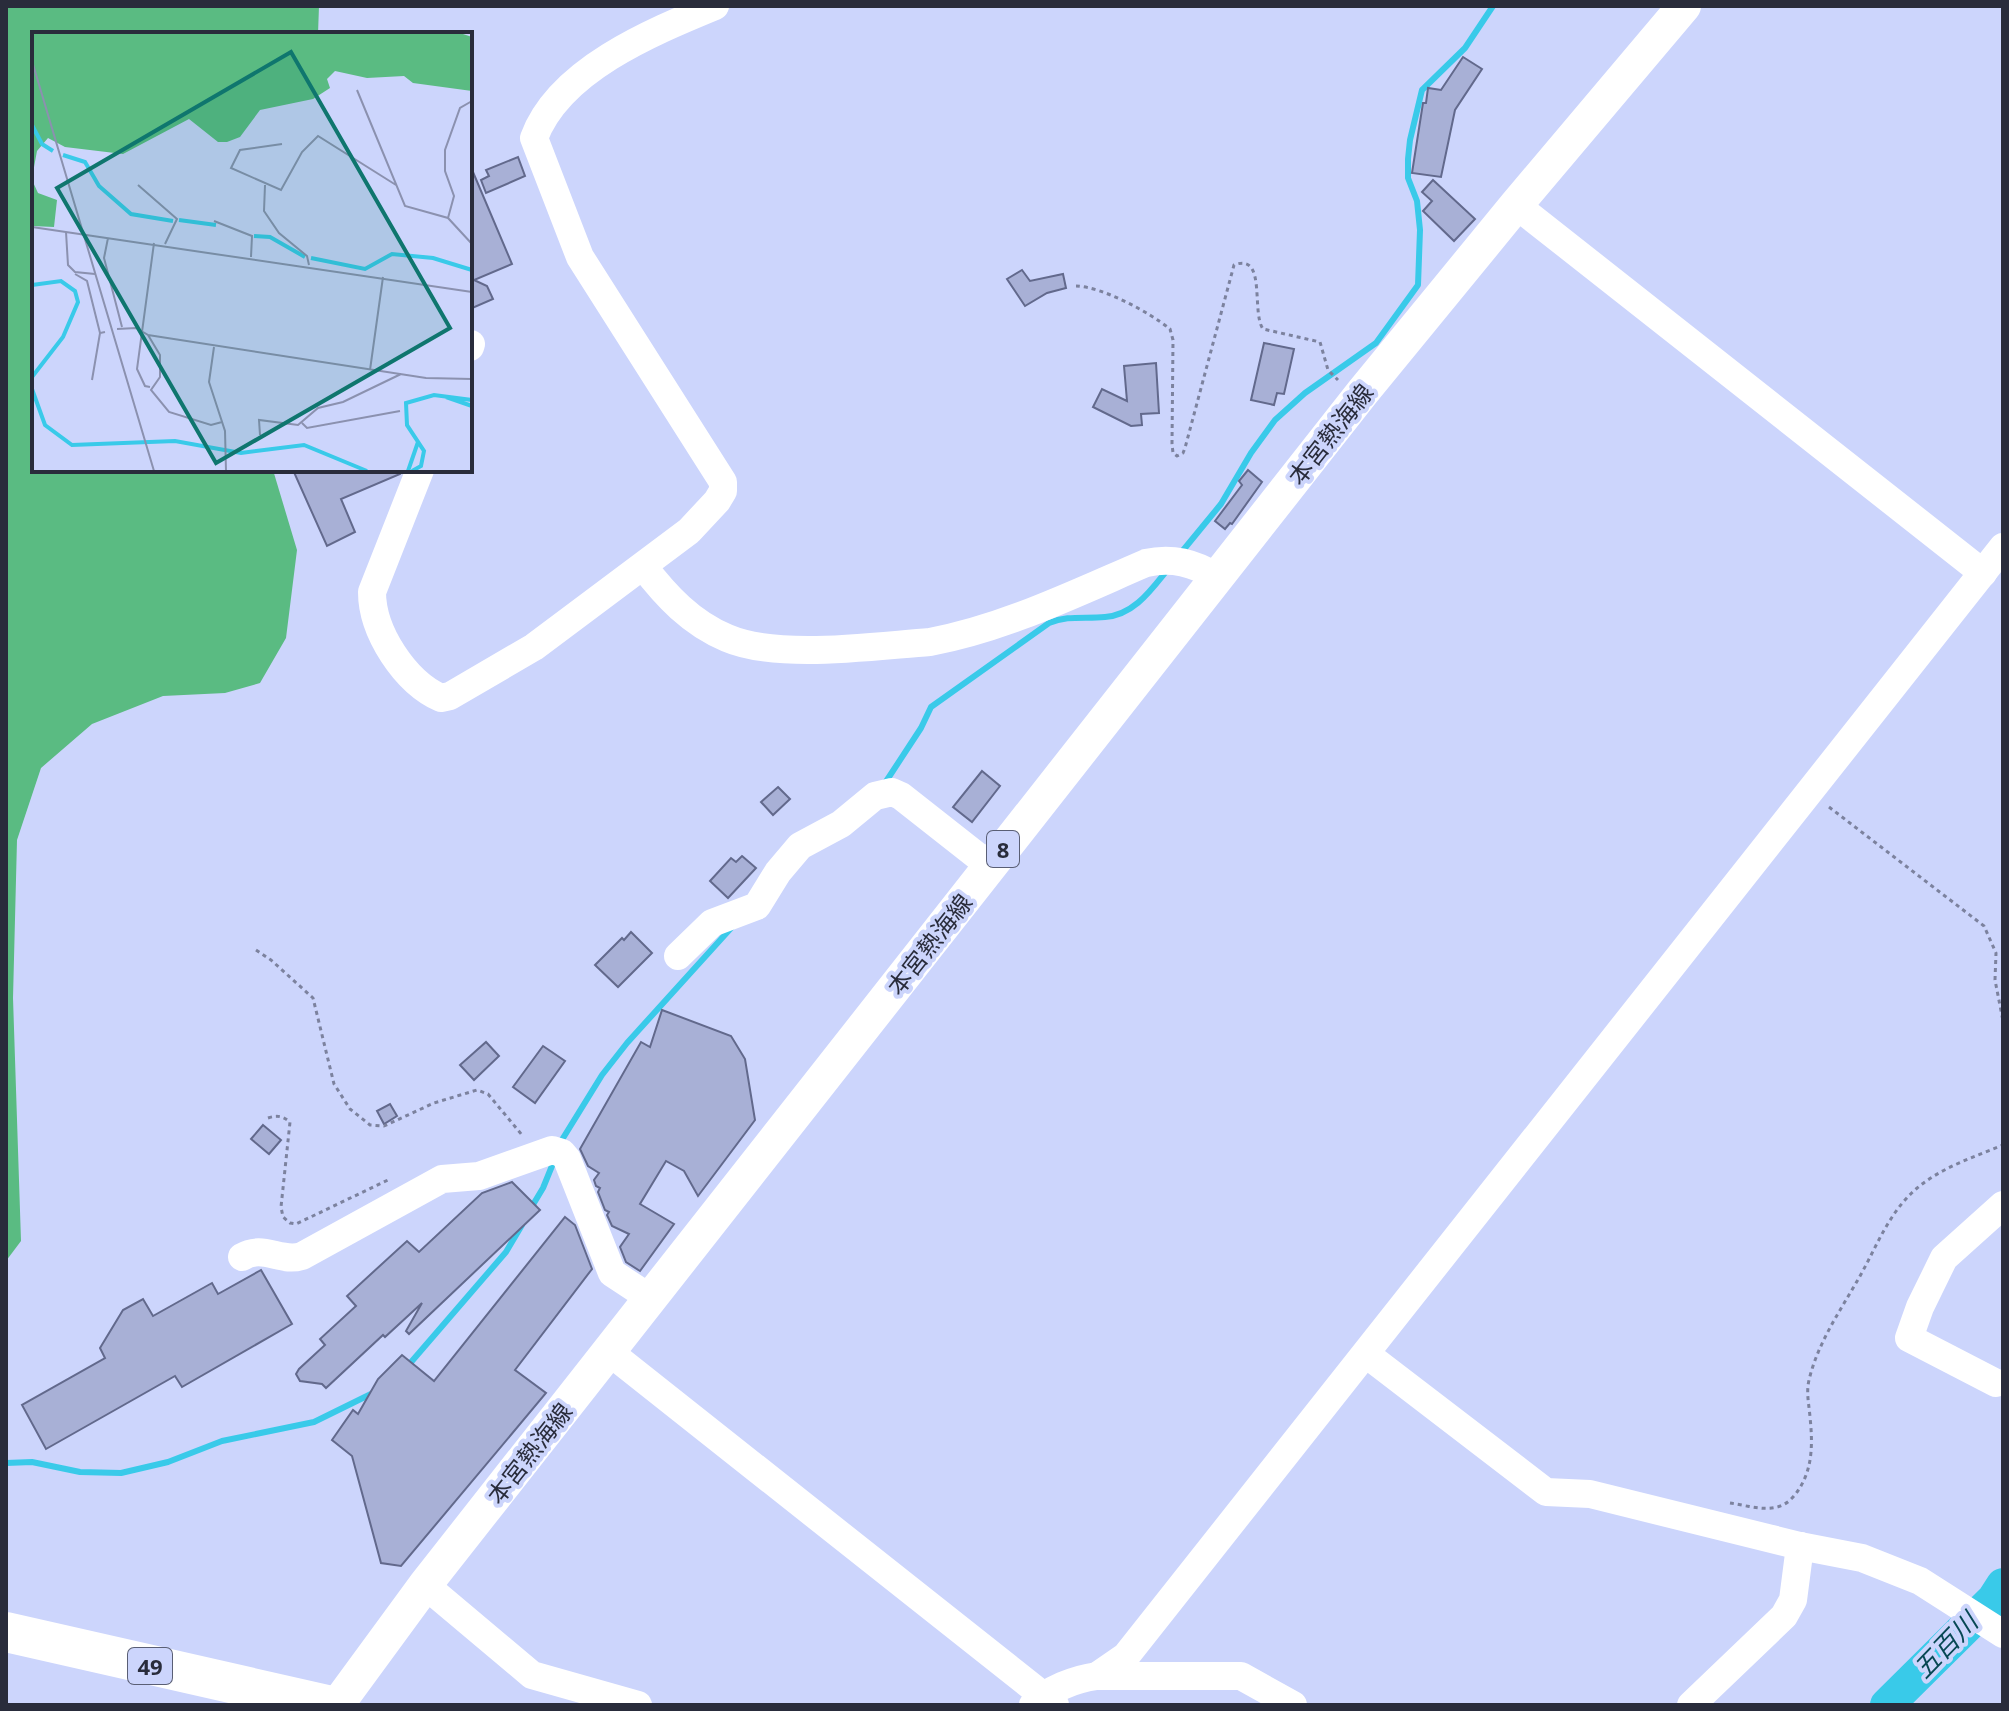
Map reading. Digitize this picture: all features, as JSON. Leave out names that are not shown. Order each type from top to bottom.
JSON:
[{"type":"highway","name":"49","points":[[6,1632],[311,1701]]},
{"type":"main road","name":"本宮熱海線","points":[[337,1705],[425,1585],[1362,393],[1684,6]]},
{"type":"street","points":[[419,472],[372,592],[372,603],[377,626],[385,642],[419,686],[441,698],[450,696],[534,647],[689,531],[723,491],[723,482],[580,257],[534,138],[543,116],[557,99],[598,62],[715,6]]},
{"type":"street","points":[[1516,205],[1983,573]]},
{"type":"street","points":[[1097,1676],[1126,1656],[2003,547]]},
{"type":"street","points":[[643,566],[665,594],[710,629],[737,643],[785,649],[900,644],[950,638],[1022,616],[1146,563],[1165,558],[1201,567],[1217,577]]},
{"type":"street","points":[[678,956],[712,923],[757,906],[778,872],[800,846],[841,824],[881,793],[892,792],[901,796],[990,866]]},
{"type":"street","points":[[242,1257],[257,1250],[293,1259],[302,1256],[433,1184],[457,1177],[479,1176],[552,1150],[564,1155],[612,1273],[650,1298]]},
{"type":"street","points":[[1996,1383],[1909,1338],[1944,1258],[2003,1205]]},
{"type":"street","points":[[608,1351],[1044,1702],[1083,1678],[1097,1676],[1241,1676],[1293,1705]]},
{"type":"street","points":[[1366,1354],[1546,1492],[1590,1494],[1800,1546],[1862,1558],[1920,1581],[2003,1634]]},
{"type":"street","points":[[1691,1705],[1784,1616],[1793,1600],[1800,1546]]},
{"type":"street","points":[[425,1585],[532,1675],[638,1705]]},
{"type":"path","points":[[1076,286],[1088,286],[1108,294],[1170,329],[1173,340],[1172,444],[1173,453],[1177,456],[1185,448],[1231,270],[1238,264],[1250,264],[1255,273],[1257,321],[1263,329],[1320,342],[1324,362],[1331,374],[1362,393]]},
{"type":"path","points":[[1810,792],[1984,926],[1996,953],[1995,980],[2003,1021]]},
{"type":"path","points":[[256,950],[313,998],[334,1084],[350,1109],[370,1125],[384,1126],[434,1103],[470,1091],[484,1091],[541,1156]]},
{"type":"path","points":[[268,1118],[276,1116],[290,1122],[281,1207],[283,1217],[290,1223],[296,1224],[396,1177],[423,1179],[433,1184]]},
{"type":"path","points":[[1720,1501],[1773,1510],[1792,1500],[1811,1469],[1807,1400],[1809,1380],[1832,1321],[1879,1236],[1917,1188],[1941,1173],[2003,1145]]},
{"type":"green space","points":[[6,6],[319,6],[318,32],[32,32],[32,472],[274,472],[297,550],[286,638],[260,683],[225,693],[163,696],[92,724],[41,768],[17,840],[13,998],[21,1241],[6,1261]]},
{"type":"building","points":[[1463,57],[1482,69],[1455,110],[1441,177],[1412,173],[1428,88],[1441,90]]},
{"type":"building","points":[[518,157],[525,176],[486,193],[481,180],[489,176],[486,170]]},
{"type":"building","points":[[472,170],[512,264],[474,280],[487,286],[493,299],[472,308]]},
{"type":"building","points":[[1433,180],[1475,219],[1454,241],[1423,211],[1432,201],[1422,192]]},
{"type":"building","points":[[1022,270],[1030,281],[1063,274],[1066,288],[1047,293],[1025,306],[1007,279]]},
{"type":"building","points":[[1264,343],[1294,349],[1284,394],[1277,393],[1274,405],[1251,400]]},
{"type":"building","points":[[1156,363],[1159,413],[1141,414],[1142,425],[1131,426],[1093,407],[1102,389],[1127,401],[1124,366]]},
{"type":"building","points":[[1248,470],[1262,482],[1232,524],[1225,529],[1215,521],[1242,485],[1239,481]]},
{"type":"building","points":[[294,472],[401,472],[341,499],[355,532],[327,546]]},
{"type":"building","points":[[982,771],[1000,786],[972,822],[953,807]]},
{"type":"building","points":[[778,787],[790,799],[773,815],[761,802]]},
{"type":"building","points":[[742,856],[756,868],[728,898],[710,881],[731,858],[736,862]]},
{"type":"building","points":[[631,932],[652,953],[618,987],[595,965]]},
{"type":"building","points":[[662,1010],[731,1036],[745,1059],[755,1120],[698,1196],[684,1171],[666,1161],[640,1204],[674,1224],[640,1271],[626,1262],[620,1247],[629,1234],[612,1226],[607,1215],[609,1212],[605,1210],[598,1192],[600,1188],[594,1180],[599,1173],[588,1166],[580,1149],[641,1042],[650,1047]]},
{"type":"building","points":[[486,1042],[499,1056],[474,1080],[460,1065]]},
{"type":"building","points":[[543,1046],[565,1061],[535,1103],[513,1087]]},
{"type":"building","points":[[390,1104],[397,1116],[384,1124],[377,1111]]},
{"type":"building","points":[[263,1125],[281,1140],[269,1154],[251,1139]]},
{"type":"building","points":[[512,1182],[540,1210],[409,1334],[406,1331],[422,1303],[326,1388],[322,1384],[300,1381],[296,1374],[299,1369],[325,1345],[320,1339],[356,1306],[347,1296],[407,1241],[419,1252],[482,1193]]},
{"type":"building","points":[[565,1217],[575,1225],[592,1269],[515,1370],[546,1393],[401,1566],[381,1563],[352,1456],[332,1440],[353,1410],[358,1414],[378,1379],[402,1355],[434,1381]]},
{"type":"building","points":[[261,1270],[292,1324],[182,1387],[175,1376],[46,1449],[22,1405],[105,1358],[100,1348],[123,1310],[143,1299],[153,1316],[212,1283],[218,1294]]},
{"type":"waterway","points":[[1180,554],[1221,504],[1275,420],[1305,393],[1376,343],[1418,285],[1420,230],[1417,201],[1408,178],[1408,159],[1422,90],[1465,48],[1493,6]]},
{"type":"waterway","points":[[885,783],[931,707],[1049,623],[1125,612],[1141,600],[1168,569]]},
{"type":"waterway","points":[[560,1143],[602,1075],[627,1043],[732,927]]},
{"type":"waterway","points":[[531,1208],[554,1161]]},
{"type":"waterway","points":[[406,1368],[506,1252],[522,1225]]},
{"type":"waterway","points":[[6,1463],[32,1462],[80,1472],[121,1473],[168,1462],[222,1441],[314,1422],[375,1392]]},
{"type":"waterway","name":"五百川","points":[[1887,1705],[1994,1599],[2003,1585]]}]
